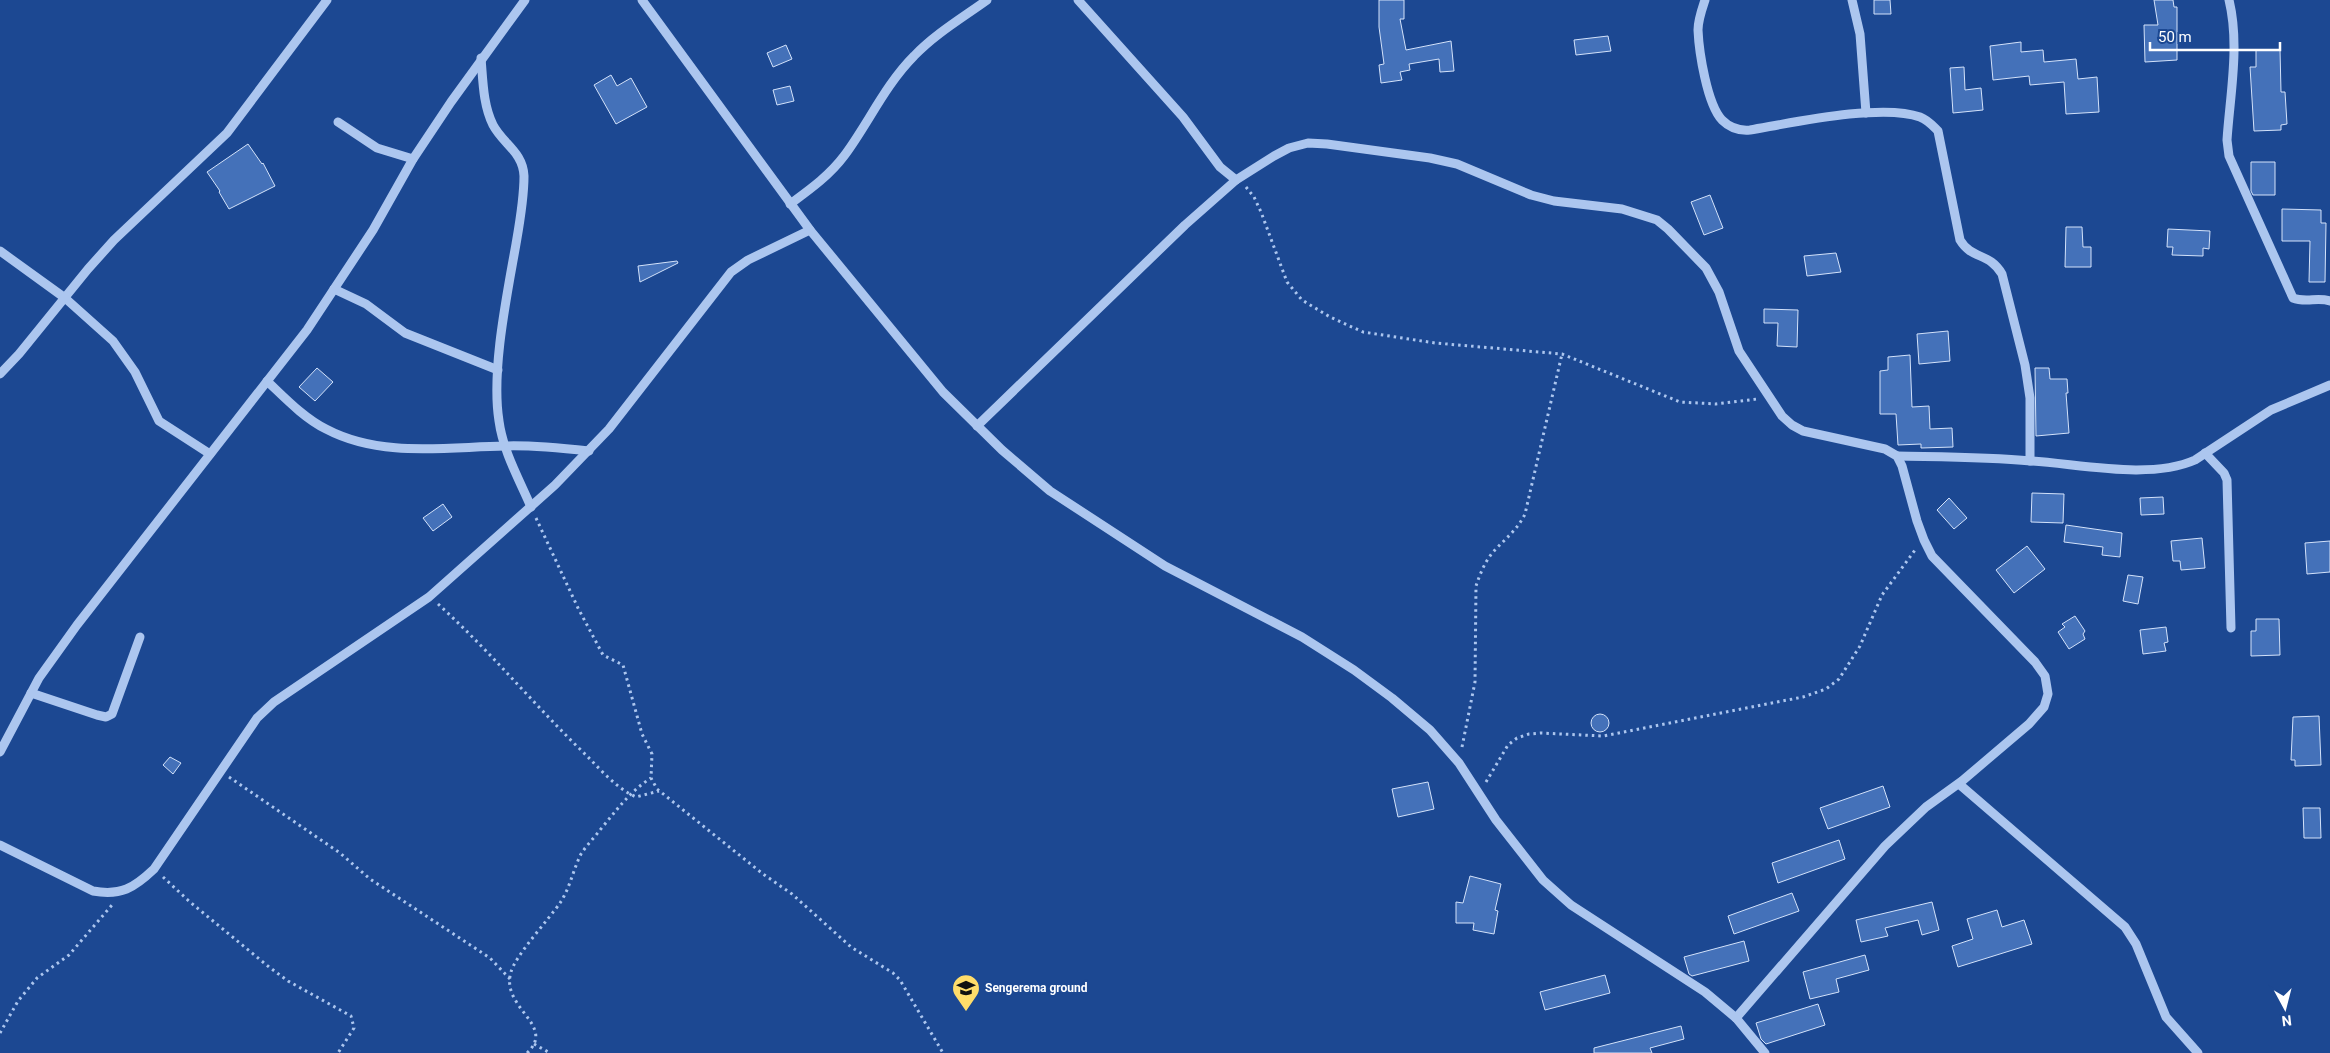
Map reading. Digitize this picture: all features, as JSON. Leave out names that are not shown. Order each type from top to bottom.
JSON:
[{"type":"street","points":[[0,374],[40,330],[114,240],[227,134],[327,0]]},
{"type":"street","points":[[0,752],[39,678],[77,625],[307,330],[373,230],[413,159],[481,58],[525,0]]},
{"type":"street","points":[[642,0],[810,230],[943,392],[977,426],[1050,491],[1165,566],[1302,637],[1354,670],[1430,730],[1459,763],[1524,857],[1543,880],[1564,899],[1697,986],[1736,1018],[1765,1053]]},
{"type":"street","points":[[790,204],[818,184],[843,156],[893,82],[914,56],[936,36],[987,0]]},
{"type":"street","points":[[1078,0],[1183,117],[1220,167],[1236,180]]},
{"type":"street","points":[[1705,0],[1698,29],[1705,76],[1713,105],[1721,119],[1732,128],[1750,130],[1813,119],[1891,112],[1918,116],[1931,122],[1938,131],[1960,240],[1971,253],[1996,264],[2002,274],[2030,398],[2030,461]]},
{"type":"street","points":[[1852,0],[1860,34],[1866,113]]},
{"type":"street","points":[[2229,0],[2234,19],[2234,38],[2227,140],[2229,156],[2293,298],[2330,301]]},
{"type":"street","points":[[481,58],[488,112],[494,126],[519,157],[524,176],[522,204],[506,298],[498,370],[499,422],[505,446],[531,507]]},
{"type":"street","points":[[338,122],[377,148],[413,159]]},
{"type":"street","points":[[977,426],[1185,225],[1236,180],[1289,148],[1308,144],[1327,144],[1439,160],[1457,164],[1531,195],[1554,201],[1622,209],[1651,217],[1668,229],[1706,268],[1719,292],[1739,351],[1782,416],[1792,425],[1803,431],[1885,449],[1897,456],[2030,461],[2133,469],[2165,469],[2182,466],[2271,410],[2330,385]]},
{"type":"street","points":[[0,845],[93,891],[108,894],[124,891],[140,883],[154,869],[253,723],[274,702],[429,597],[531,507],[589,451],[666,357],[731,272],[748,260],[810,230]]},
{"type":"street","points":[[0,251],[65,298],[122,352],[159,422],[210,454]]},
{"type":"street","points":[[334,289],[366,304],[405,332],[498,370]]},
{"type":"street","points":[[267,381],[299,411],[325,429],[357,442],[382,447],[416,449],[505,446],[589,451]]},
{"type":"street","points":[[2205,453],[2224,473],[2227,480],[2231,628]]},
{"type":"street","points":[[1736,1018],[1885,846],[1926,807],[1959,784],[2029,724],[2044,707],[2048,694],[2045,676],[2035,662],[1932,556],[1924,540],[1902,466],[1897,456]]},
{"type":"street","points":[[31,693],[97,715],[106,717],[112,714],[140,637]]},
{"type":"street","points":[[1959,784],[2125,926],[2136,944],[2166,1016],[2198,1053]]},
{"type":"path","points":[[1236,180],[1254,197],[1287,282],[1302,300],[1330,317],[1363,332],[1435,343],[1562,354],[1680,402],[1716,404],[1770,397]]},
{"type":"path","points":[[1459,763],[1475,682],[1476,586],[1480,572],[1493,552],[1520,524],[1525,514],[1562,354]]},
{"type":"path","points":[[531,507],[578,608],[603,655],[623,665],[642,734],[652,754],[650,778],[660,791],[763,874],[792,894],[805,909],[829,926],[851,947],[893,972],[900,980],[943,1053]]},
{"type":"path","points":[[1479,793],[1508,745],[1523,736],[1541,733],[1603,736],[1803,697],[1826,689],[1840,679],[1850,664],[1882,595],[1898,571],[1924,540]]},
{"type":"path","points":[[429,597],[496,660],[516,684],[575,744],[629,794],[641,797],[660,791]]},
{"type":"path","points":[[220,771],[340,853],[370,879],[490,958],[510,979]]},
{"type":"path","points":[[527,1053],[534,1044],[535,1031],[533,1023],[516,1004],[512,995],[510,979],[514,966],[568,890],[582,854],[629,794],[650,778]]},
{"type":"path","points":[[154,869],[190,902],[270,967],[288,980],[352,1016],[354,1028],[338,1053]]},
{"type":"path","points":[[0,1033],[18,1001],[38,978],[69,954],[124,891]]},
{"type":"path","points":[[534,1044],[550,1053]]},
{"type":"building","points":[[1379,0],[1404,0],[1404,19],[1400,19],[1406,50],[1451,41],[1454,71],[1440,72],[1439,59],[1409,64],[1410,70],[1400,72],[1402,80],[1381,83],[1379,65],[1384,64],[1379,27]]},
{"type":"building","points":[[1874,0],[1890,0],[1891,14],[1874,14]]},
{"type":"building","points":[[2154,0],[2173,0],[2174,7],[2177,7],[2177,60],[2145,62],[2144,25],[2158,25]]},
{"type":"building","points":[[1608,36],[1611,51],[1576,55],[1574,40]]},
{"type":"building","points":[[2021,42],[2021,52],[2043,50],[2044,62],[2076,59],[2078,79],[2097,77],[2099,112],[2066,114],[2064,82],[2030,85],[2029,76],[1993,80],[1990,46]]},
{"type":"building","points":[[786,45],[792,59],[773,67],[767,53]]},
{"type":"building","points":[[2256,50],[2280,50],[2281,92],[2285,92],[2287,124],[2281,125],[2281,130],[2254,131],[2250,67],[2256,67]]},
{"type":"building","points":[[1964,67],[1965,90],[1981,88],[1983,110],[1953,113],[1950,68]]},
{"type":"building","points":[[611,75],[617,86],[631,78],[647,107],[616,124],[594,85]]},
{"type":"building","points":[[790,86],[794,101],[777,105],[773,90]]},
{"type":"building","points":[[248,144],[263,163],[275,186],[229,209],[207,172]]},
{"type":"building","points":[[2251,162],[2275,162],[2275,195],[2253,195],[2251,191]]},
{"type":"building","points":[[1710,195],[1723,228],[1704,235],[1691,202]]},
{"type":"building","points":[[2282,209],[2321,210],[2321,223],[2326,223],[2325,282],[2309,282],[2310,241],[2282,241]]},
{"type":"building","points":[[2066,227],[2082,227],[2083,247],[2091,247],[2091,267],[2065,267]]},
{"type":"building","points":[[2168,229],[2210,231],[2209,249],[2203,248],[2203,256],[2172,255],[2173,247],[2167,247]]},
{"type":"building","points":[[1836,253],[1841,272],[1807,276],[1804,256]]},
{"type":"building","points":[[677,261],[678,263],[640,282],[638,266]]},
{"type":"building","points":[[1764,309],[1798,310],[1797,347],[1777,346],[1778,323],[1764,323]]},
{"type":"building","points":[[1948,331],[1950,361],[1919,364],[1917,334]]},
{"type":"building","points":[[1910,355],[1912,407],[1929,406],[1930,429],[1952,428],[1953,447],[1921,448],[1921,444],[1898,445],[1896,414],[1880,414],[1880,371],[1888,370],[1888,357]]},
{"type":"building","points":[[317,368],[333,382],[315,401],[299,387]]},
{"type":"building","points":[[2035,368],[2049,368],[2050,379],[2067,379],[2068,393],[2066,393],[2069,433],[2036,436]]},
{"type":"building","points":[[2032,493],[2064,494],[2063,523],[2031,522]]},
{"type":"building","points":[[2163,497],[2164,514],[2141,515],[2140,498]]},
{"type":"building","points":[[1949,498],[1967,518],[1954,529],[1937,510]]},
{"type":"building","points":[[443,504],[452,517],[433,531],[423,518]]},
{"type":"building","points":[[2066,525],[2122,533],[2120,557],[2102,555],[2103,547],[2064,542]]},
{"type":"building","points":[[2202,538],[2205,568],[2181,570],[2180,561],[2173,561],[2171,541]]},
{"type":"building","points":[[2330,541],[2330,572],[2307,574],[2305,543]]},
{"type":"building","points":[[2027,546],[2045,569],[2014,593],[1996,570]]},
{"type":"building","points":[[2128,575],[2143,577],[2138,604],[2123,601]]},
{"type":"building","points":[[2075,616],[2085,631],[2083,634],[2085,639],[2069,649],[2058,632],[2065,627],[2062,624]]},
{"type":"building","points":[[2256,619],[2279,619],[2280,655],[2251,656],[2251,631],[2256,631]]},
{"type":"building","points":[[2166,627],[2168,642],[2164,643],[2166,651],[2143,654],[2140,630]]},
{"type":"building","points":[[1600,714],[1608,719],[1609,723],[1604,731],[1600,732],[1592,727],[1591,723],[1596,715]]},
{"type":"building","points":[[2319,716],[2321,765],[2295,766],[2295,760],[2291,760],[2293,717]]},
{"type":"building","points":[[170,757],[181,763],[173,774],[163,765]]},
{"type":"building","points":[[1428,782],[1434,809],[1398,817],[1392,789]]},
{"type":"building","points":[[1883,786],[1890,807],[1828,829],[1820,808]]},
{"type":"building","points":[[2303,808],[2320,808],[2321,838],[2304,838]]},
{"type":"building","points":[[1839,840],[1845,859],[1778,883],[1772,863]]},
{"type":"building","points":[[1470,876],[1501,884],[1495,910],[1498,911],[1494,934],[1473,930],[1474,923],[1456,923],[1456,902],[1463,903]]},
{"type":"building","points":[[1792,893],[1799,911],[1734,934],[1728,916]]},
{"type":"building","points":[[1932,902],[1939,930],[1922,935],[1918,920],[1885,928],[1888,936],[1861,942],[1856,920]]},
{"type":"building","points":[[1997,910],[2002,927],[2024,920],[2032,944],[1958,967],[1952,946],[1973,939],[1967,919]]},
{"type":"building","points":[[1744,941],[1749,961],[1692,976],[1689,974],[1684,957]]},
{"type":"building","points":[[1865,955],[1869,970],[1836,979],[1839,992],[1810,999],[1803,972]]},
{"type":"building","points":[[1605,975],[1610,993],[1545,1010],[1540,992]]},
{"type":"building","points":[[1818,1004],[1825,1025],[1766,1044],[1761,1039],[1756,1023]]},
{"type":"building","points":[[1681,1026],[1684,1039],[1650,1048],[1652,1053],[1594,1053],[1594,1048]]},
{"type":"place","name":"Sengerema ground","points":[[966,1012]]}]
